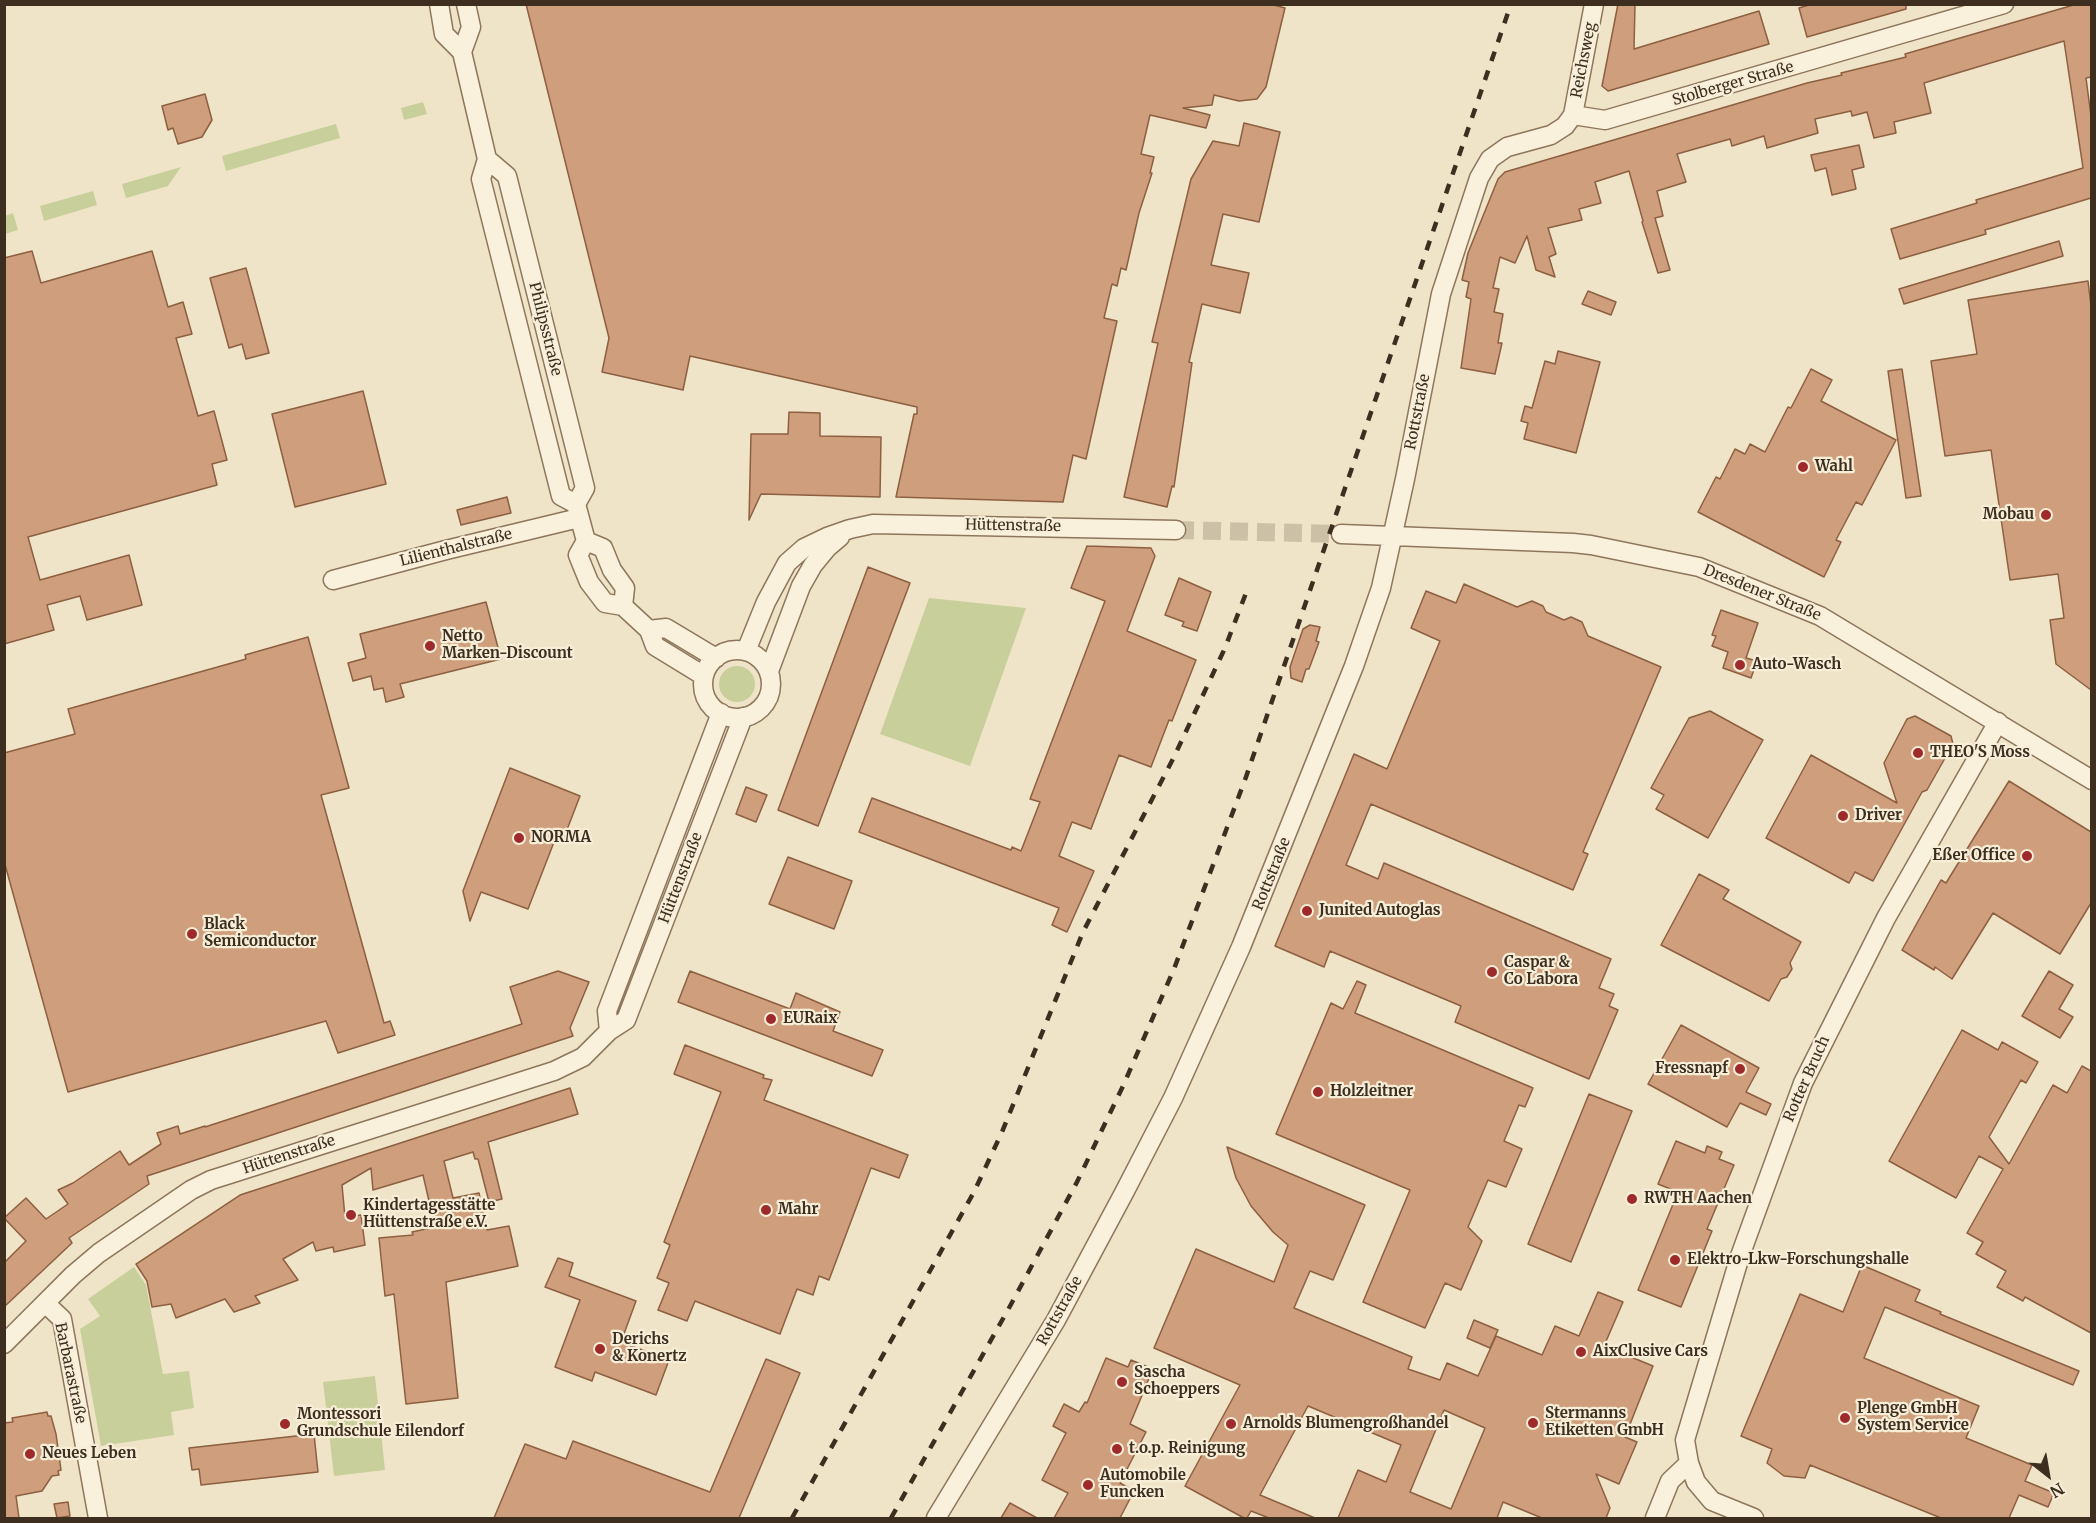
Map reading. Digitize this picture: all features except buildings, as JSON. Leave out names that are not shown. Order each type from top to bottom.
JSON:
[{"type":"street","name":"Philipsstraße","points":[[439,4],[444,34],[462,52],[487,159],[481,179],[561,496],[578,511]]},
{"type":"street","name":"Philipsstraße","points":[[462,52],[471,27],[466,4]]},
{"type":"street","name":"Reichsweg","points":[[1573,115],[1594,4]]},
{"type":"street","name":"Stolberger Straße","points":[[1573,115],[1605,120],[2004,4]]},
{"type":"street","name":"Rottstraße","points":[[936,1518],[1056,1320],[1173,1098],[1241,947],[1354,666],[1381,588],[1441,294],[1479,178],[1490,159],[1507,147],[1551,135],[1565,126],[1573,115]]},
{"type":"street","name":"Philipsstraße","points":[[487,159],[507,176],[585,488],[578,511],[586,541],[578,555],[589,582],[605,603],[623,606],[649,630],[655,646],[705,676]]},
{"type":"street","name":"Lilienthalstraße","points":[[333,580],[578,511]]},
{"type":"street","name":"Hüttenstraße","points":[[746,651],[766,602],[787,563],[804,548],[827,537],[850,530],[873,524],[1176,530]]},
{"type":"street","name":"Hüttenstraße","points":[[769,671],[801,586],[813,565],[827,548],[850,530]]},
{"type":"street","points":[[1341,534],[1391,537]]},
{"type":"street","name":"Dresdener Straße","points":[[1391,537],[1591,545],[1699,567],[1820,616],[2091,780]]},
{"type":"street","points":[[586,541],[603,548],[612,570],[625,588],[623,606]]},
{"type":"street","points":[[649,630],[666,628],[716,658]]},
{"type":"street","points":[[746,651],[756,655],[769,671],[770,694],[759,710],[743,717],[728,716],[712,706],[706,697],[705,676],[708,666],[725,652],[746,651]]},
{"type":"street","name":"Hüttenstraße","points":[[609,1032],[607,1011],[721,713]]},
{"type":"street","name":"Hüttenstraße","points":[[4,1344],[73,1275],[99,1253],[191,1190],[211,1179],[554,1071],[583,1057],[609,1032],[626,1020],[635,1001],[743,717]]},
{"type":"street","name":"Rotter Bruch","points":[[1754,1518],[1713,1502],[1696,1482],[1689,1463],[1685,1440],[1740,1256],[1803,1083],[1886,918],[1998,722]]},
{"type":"street","name":"Barbarastraße","points":[[45,1303],[62,1319],[98,1518]]},
{"type":"street","points":[[1655,1518],[1670,1481],[1689,1463]]},
{"type":"green space","points":[[423,102],[427,114],[404,120],[401,108]]},
{"type":"green space","points":[[336,124],[340,138],[226,171],[222,156]]},
{"type":"green space","points":[[181,167],[168,186],[126,198],[122,184]]},
{"type":"green space","points":[[93,191],[97,205],[44,221],[40,206]]},
{"type":"green space","points":[[13,213],[18,230],[5,234],[5,216]]},
{"type":"green space","points":[[929,598],[1026,608],[970,766],[880,734]]},
{"type":"green space","points":[[737,666],[750,671],[755,684],[750,697],[737,702],[724,697],[719,684],[724,671]]},
{"type":"green space","points":[[134,1267],[146,1285],[163,1374],[189,1371],[194,1408],[171,1412],[174,1435],[101,1446],[80,1329],[100,1316],[88,1299]]},
{"type":"green space","points":[[375,1376],[385,1470],[334,1476],[323,1382]]},
{"type":"tunnel","points":[[1176,530],[1341,534]]},
{"type":"railway","points":[[891,1518],[1077,1182],[1123,1086],[1174,969],[1246,777],[1511,4]]},
{"type":"railway","points":[[792,1518],[974,1192],[1002,1132],[1083,932],[1174,757],[1225,648],[1246,593]]},
{"type":"place","name":"Wahl","points":[[1803,467]]},
{"type":"place","name":"Mobau","points":[[2046,515]]},
{"type":"place","name":"Netto Marken-Discount","points":[[430,646]]},
{"type":"place","name":"Auto-Wasch","points":[[1740,665]]},
{"type":"place","name":"THEO'S Moss","points":[[1918,753]]},
{"type":"place","name":"Driver","points":[[1843,816]]},
{"type":"place","name":"NORMA","points":[[519,838]]},
{"type":"place","name":"Eßer Office","points":[[2027,856]]},
{"type":"place","name":"Junited Autoglas","points":[[1307,911]]},
{"type":"place","name":"Black Semiconductor","points":[[192,934]]},
{"type":"place","name":"Caspar & Co Labora","points":[[1492,972]]},
{"type":"place","name":"EURaix","points":[[771,1019]]},
{"type":"place","name":"Fressnapf","points":[[1740,1069]]},
{"type":"place","name":"Holzleitner","points":[[1318,1092]]},
{"type":"place","name":"RWTH Aachen","points":[[1632,1199]]},
{"type":"place","name":"Mahr","points":[[766,1210]]},
{"type":"place","name":"Kindertagesstätte Hüttenstraße e.V.","points":[[351,1215]]},
{"type":"place","name":"Elektro-Lkw-Forschungshalle","points":[[1675,1260]]},
{"type":"place","name":"Derichs & Konertz","points":[[600,1349]]},
{"type":"place","name":"AixClusive Cars","points":[[1581,1352]]},
{"type":"place","name":"Sascha Schoeppers","points":[[1122,1382]]},
{"type":"place","name":"Plenge GmbH System Service","points":[[1845,1418]]},
{"type":"place","name":"Stermanns Etiketten GmbH","points":[[1533,1423]]},
{"type":"place","name":"Montessori Grundschule Eilendorf","points":[[285,1424]]},
{"type":"place","name":"Arnolds Blumengroßhandel","points":[[1231,1424]]},
{"type":"place","name":"t.o.p. Reinigung","points":[[1117,1449]]},
{"type":"place","name":"Neues Leben","points":[[30,1454]]},
{"type":"place","name":"Automobile Funcken","points":[[1088,1485]]}]
